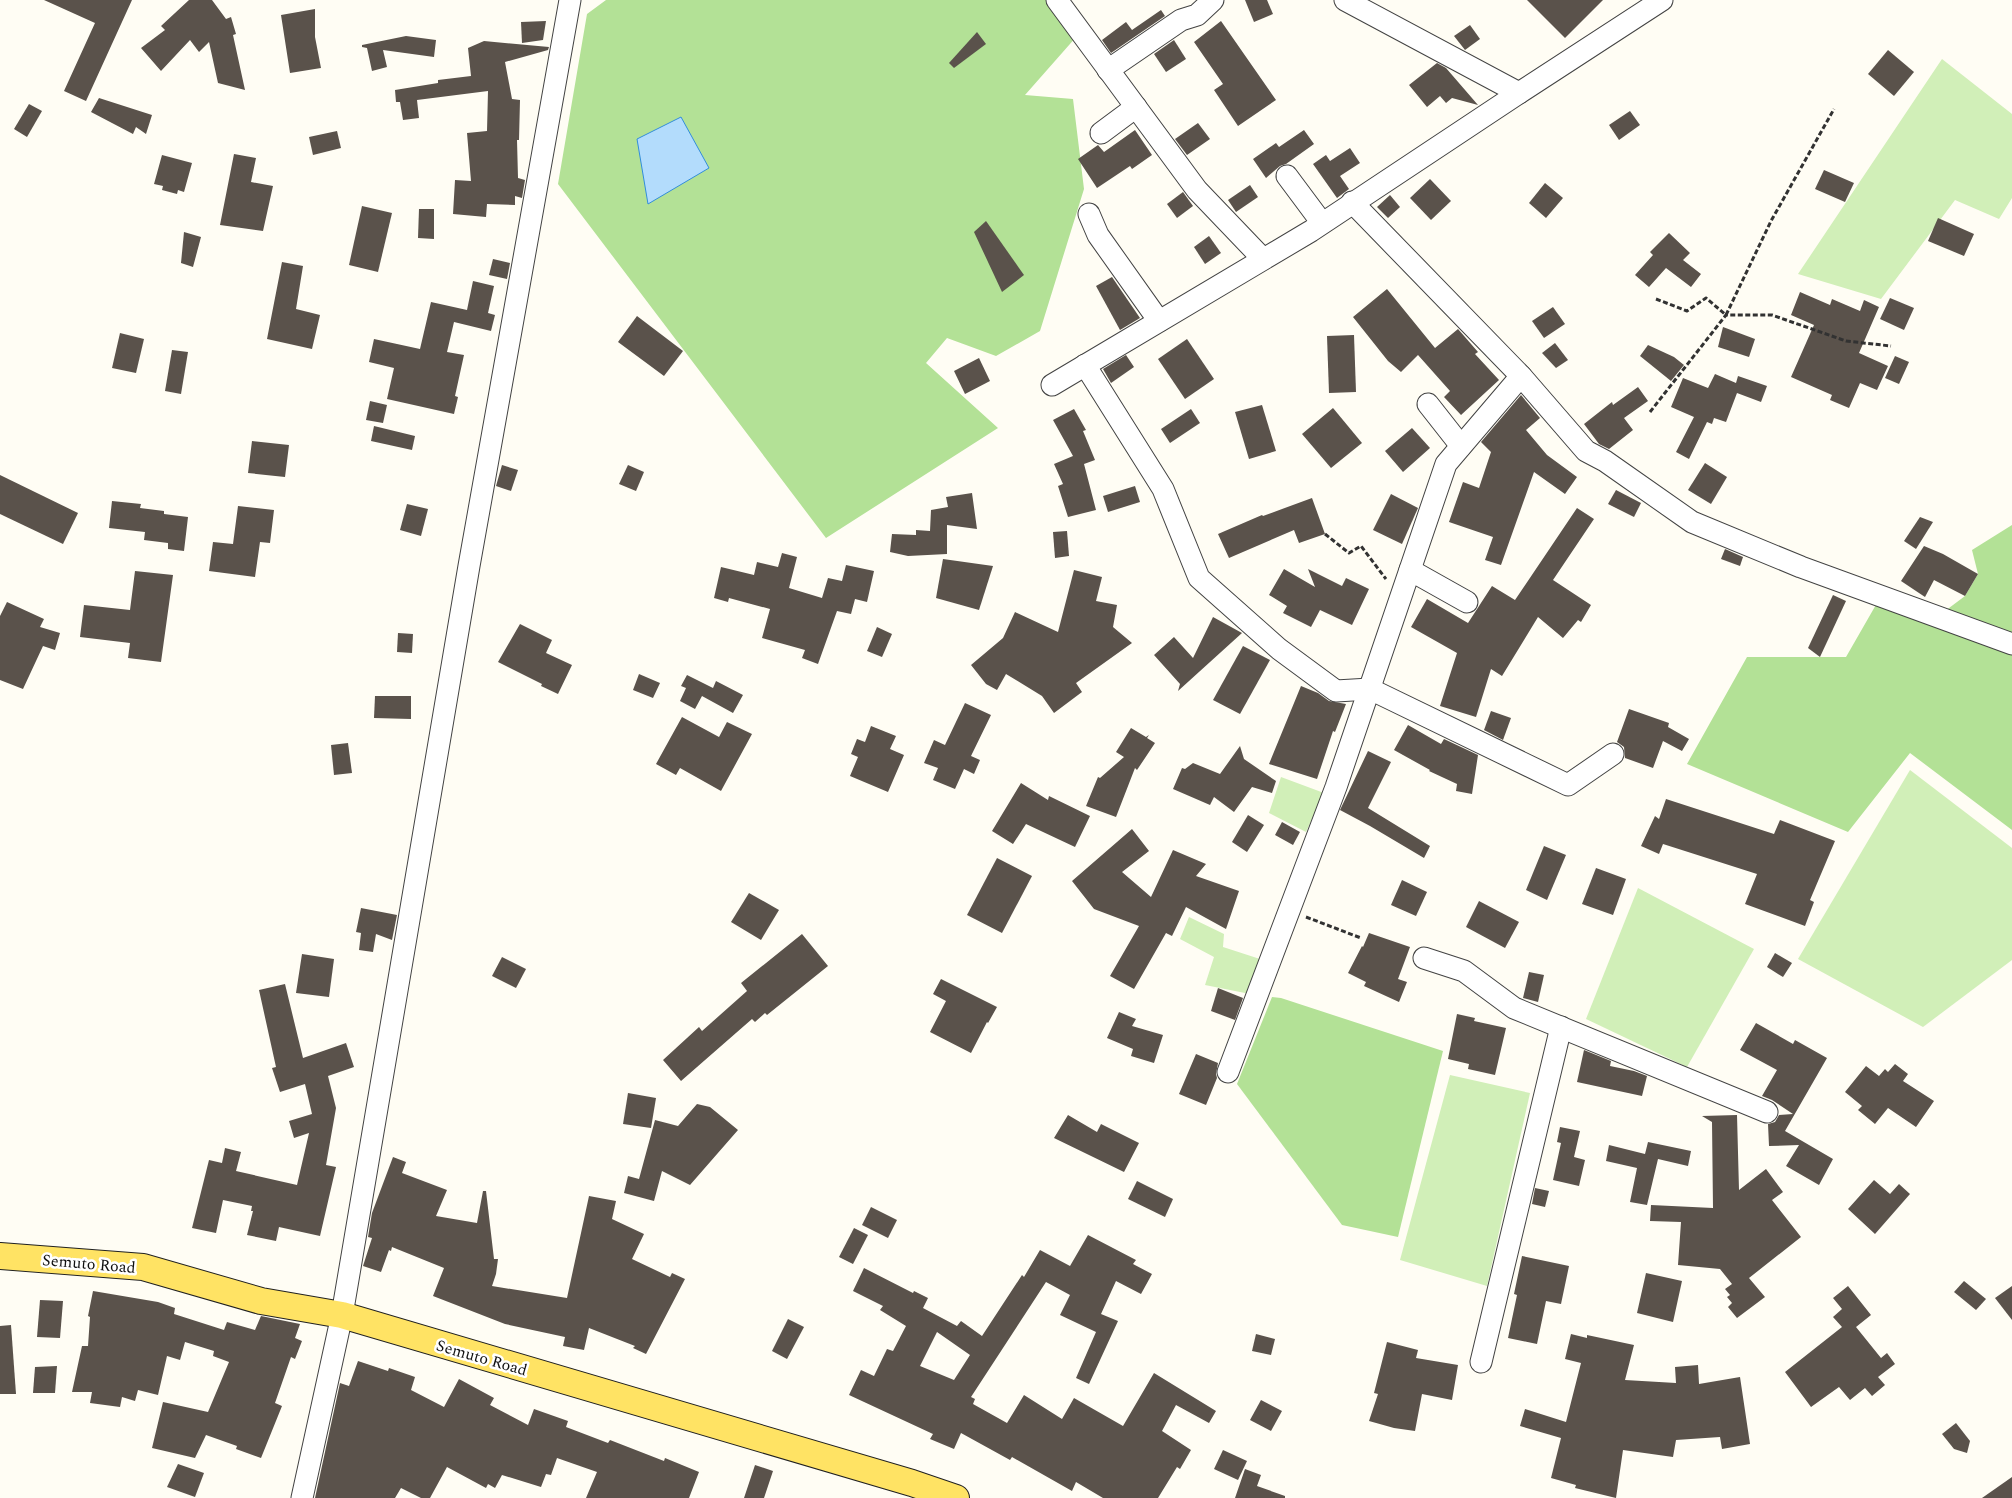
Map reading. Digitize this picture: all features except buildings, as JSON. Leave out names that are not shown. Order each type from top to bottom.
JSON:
[{"type":"main road","name":"Semuto Road","points":[[0,1256],[143,1267],[261,1301],[342,1315],[912,1482],[956,1498]]},
{"type":"street","points":[[302,1498],[342,1315],[468,566],[570,0]]},
{"type":"street","points":[[1057,0],[1197,190],[1263,259]]},
{"type":"street","points":[[1108,70],[1181,20],[1197,15],[1213,0]]},
{"type":"street","points":[[1345,0],[1519,93]]},
{"type":"street","points":[[1052,384],[1322,223],[1662,0]]},
{"type":"street","points":[[1101,133],[1136,107]]},
{"type":"street","points":[[1287,176],[1322,223]]},
{"type":"street","points":[[1352,202],[1521,376],[1586,451],[1605,461],[1692,522],[1801,567],[2012,644]]},
{"type":"street","points":[[1089,214],[1098,235],[1158,321]]},
{"type":"street","points":[[1085,365],[1163,489],[1199,578],[1279,649],[1336,691],[1370,689],[1568,785],[1613,754]]},
{"type":"street","points":[[1228,1072],[1336,788],[1446,464],[1521,376]]},
{"type":"street","points":[[1428,404],[1461,446]]},
{"type":"street","points":[[1410,570],[1467,602]]},
{"type":"street","points":[[1424,958],[1464,972],[1514,1008],[1767,1112]]},
{"type":"street","points":[[1481,1362],[1560,1027]]},
{"type":"path","points":[[1650,412],[1726,315],[1771,221],[1834,109]]},
{"type":"path","points":[[1656,299],[1687,311],[1706,298],[1726,315],[1772,316],[1846,341],[1892,346]]},
{"type":"path","points":[[1325,534],[1349,553],[1361,546],[1401,597]]},
{"type":"path","points":[[1304,916],[1361,938]]},
{"type":"green space","points":[[606,0],[1048,0],[1077,36],[1025,95],[1073,99],[1084,189],[1040,331],[996,356],[947,338],[926,363],[998,428],[826,538],[558,184],[587,14]]},
{"type":"green space","points":[[1942,59],[2012,114],[2012,198],[1999,219],[1955,200],[1881,299],[1798,274]]},
{"type":"green space","points":[[2012,525],[2012,636],[1945,611],[1965,596],[1978,574],[1972,550]]},
{"type":"green space","points":[[1877,603],[2012,651],[2012,830],[1910,753],[1848,832],[1687,764],[1747,657],[1846,657]]},
{"type":"green space","points":[[1910,770],[2012,848],[2012,960],[1923,1027],[1798,959]]},
{"type":"green space","points":[[1281,777],[1324,793],[1306,832],[1269,813]]},
{"type":"green space","points":[[1638,888],[1754,949],[1687,1067],[1586,1019]]},
{"type":"green space","points":[[1189,917],[1224,934],[1223,947],[1260,959],[1250,994],[1205,985],[1214,957],[1180,939]]},
{"type":"green space","points":[[1272,997],[1281,998],[1443,1051],[1398,1237],[1342,1225],[1237,1084]]},
{"type":"green space","points":[[1450,1075],[1530,1093],[1487,1286],[1400,1260]]},
{"type":"water","points":[[681,117],[709,168],[648,204],[637,139]]}]
